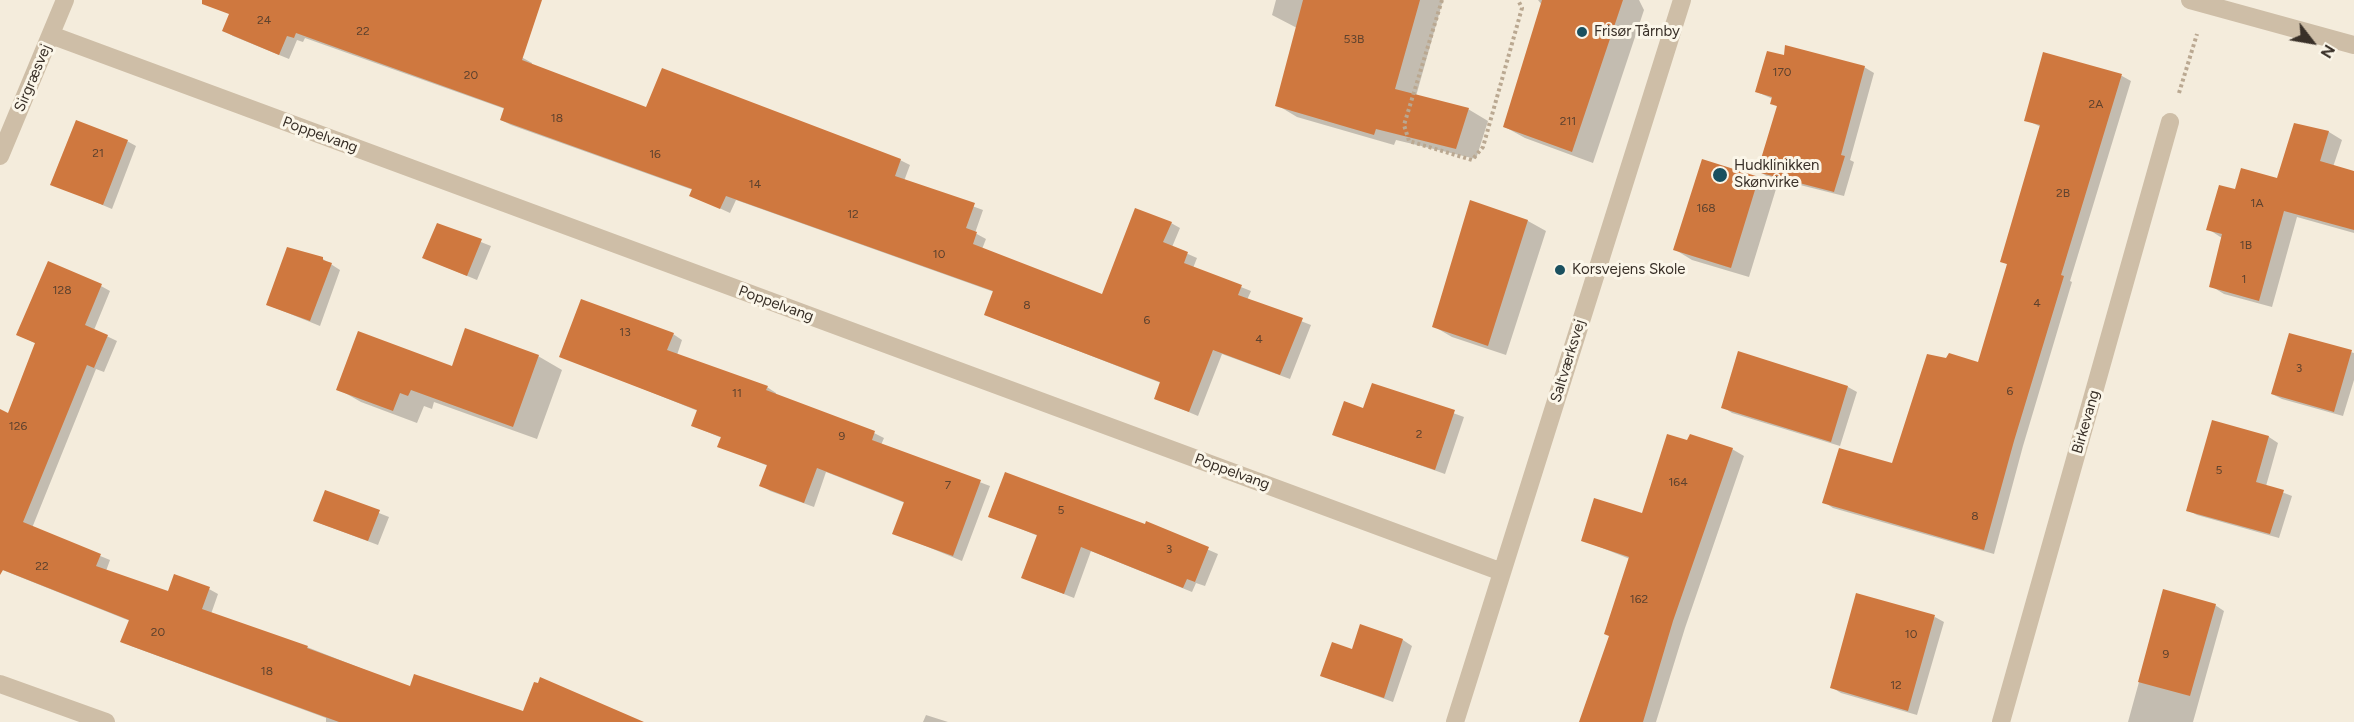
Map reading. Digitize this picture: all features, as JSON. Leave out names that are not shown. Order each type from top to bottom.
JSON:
[{"type":"street","name":"Sirgræsvej","points":[[0,156],[65,0]]},
{"type":"street","name":"Saltværksvej","points":[[1455,722],[1682,0]]},
{"type":"street","points":[[2198,2],[2354,45]]},
{"type":"street","name":"Poppelvang","points":[[51,35],[1502,572]]},
{"type":"street","name":"Birkevang","points":[[2001,722],[2170,123]]},
{"type":"street","points":[[0,684],[106,722]]},
{"type":"path","points":[[1442,0],[1404,124],[1409,141],[1472,159],[1483,147],[1522,8],[1518,0]]},
{"type":"path","points":[[2170,123],[2198,2]]},
{"type":"building","points":[[202,0],[542,0],[522,60],[646,107],[662,68],[901,159],[895,176],[975,203],[966,228],[977,232],[973,244],[1102,294],[1135,208],[1172,222],[1163,242],[1188,252],[1184,263],[1242,285],[1238,295],[1303,318],[1280,375],[1213,350],[1189,412],[1154,399],[1160,382],[984,315],[993,291],[726,196],[720,209],[689,196],[692,189],[500,120],[504,108],[296,33],[294,38],[287,36],[279,55],[222,31],[229,14],[202,4]]},
{"type":"building","points":[[1303,0],[1420,0],[1395,89],[1469,108],[1456,149],[1376,129],[1374,135],[1275,106]]},
{"type":"building","points":[[1542,0],[1623,0],[1572,152],[1503,127]]},
{"type":"building","points":[[1785,45],[1865,66],[1841,155],[1845,156],[1834,192],[1757,172],[1777,106],[1770,104],[1772,97],[1755,92],[1767,51],[1784,55]]},
{"type":"building","points":[[2043,52],[2122,74],[2061,275],[2064,276],[1984,550],[1822,503],[1839,448],[1892,463],[1927,354],[1946,358],[1949,353],[1978,362],[2007,264],[2000,262],[2040,125],[2024,121]]},
{"type":"building","points":[[76,120],[128,140],[103,205],[50,185]]},
{"type":"building","points":[[2294,123],[2329,131],[2320,161],[2354,171],[2354,230],[2284,211],[2259,301],[2209,287],[2222,234],[2206,230],[2219,185],[2235,189],[2241,168],[2277,178]]},
{"type":"building","points":[[1702,159],[1759,177],[1731,268],[1673,250]]},
{"type":"building","points":[[1470,200],[1528,220],[1488,346],[1432,327]]},
{"type":"building","points":[[437,223],[482,239],[467,276],[422,258]]},
{"type":"building","points":[[287,247],[323,257],[323,260],[332,263],[310,321],[266,305]]},
{"type":"building","points":[[48,261],[102,284],[85,325],[108,335],[94,368],[87,365],[23,522],[101,554],[96,566],[168,591],[174,574],[210,587],[202,609],[308,646],[307,648],[410,686],[414,674],[523,711],[534,682],[538,683],[540,677],[644,722],[339,722],[120,642],[129,620],[3,570],[0,575],[0,409],[8,413],[35,343],[16,335]]},
{"type":"building","points":[[581,299],[674,333],[667,350],[768,386],[766,390],[875,431],[872,440],[981,480],[953,556],[892,534],[904,502],[817,468],[804,503],[759,486],[767,465],[717,447],[721,437],[691,426],[697,410],[559,357]]},
{"type":"building","points":[[465,328],[539,355],[513,427],[411,390],[408,396],[400,393],[393,411],[336,390],[358,331],[452,366]]},
{"type":"building","points":[[2289,333],[2352,350],[2334,412],[2271,394]]},
{"type":"building","points":[[1738,351],[1848,386],[1831,442],[1721,408]]},
{"type":"building","points":[[1372,383],[1455,410],[1435,470],[1332,435],[1344,401],[1363,408]]},
{"type":"building","points":[[2212,420],[2269,436],[2256,482],[2284,490],[2270,534],[2186,511]]},
{"type":"building","points":[[1667,434],[1687,440],[1690,434],[1733,448],[1673,621],[1643,722],[1579,722],[1609,636],[1604,634],[1629,557],[1581,541],[1594,498],[1642,513]]},
{"type":"building","points":[[1005,472],[1145,524],[1146,521],[1209,547],[1195,582],[1187,579],[1183,588],[1081,547],[1064,594],[1021,578],[1037,535],[988,517]]},
{"type":"building","points":[[325,490],[380,510],[368,541],[313,521]]},
{"type":"building","points":[[2163,589],[2216,604],[2190,696],[2138,682]]},
{"type":"building","points":[[1856,593],[1935,615],[1908,711],[1830,688]]},
{"type":"building","points":[[1360,624],[1403,639],[1384,698],[1320,676],[1332,642],[1352,649]]},
{"type":"place","name":"Frisør Tårnby","points":[[1582,32]]},
{"type":"place","name":"Hudklinikken Skønvirke","points":[[1720,175]]},
{"type":"place","name":"Korsvejens Skole","points":[[1560,270]]}]
